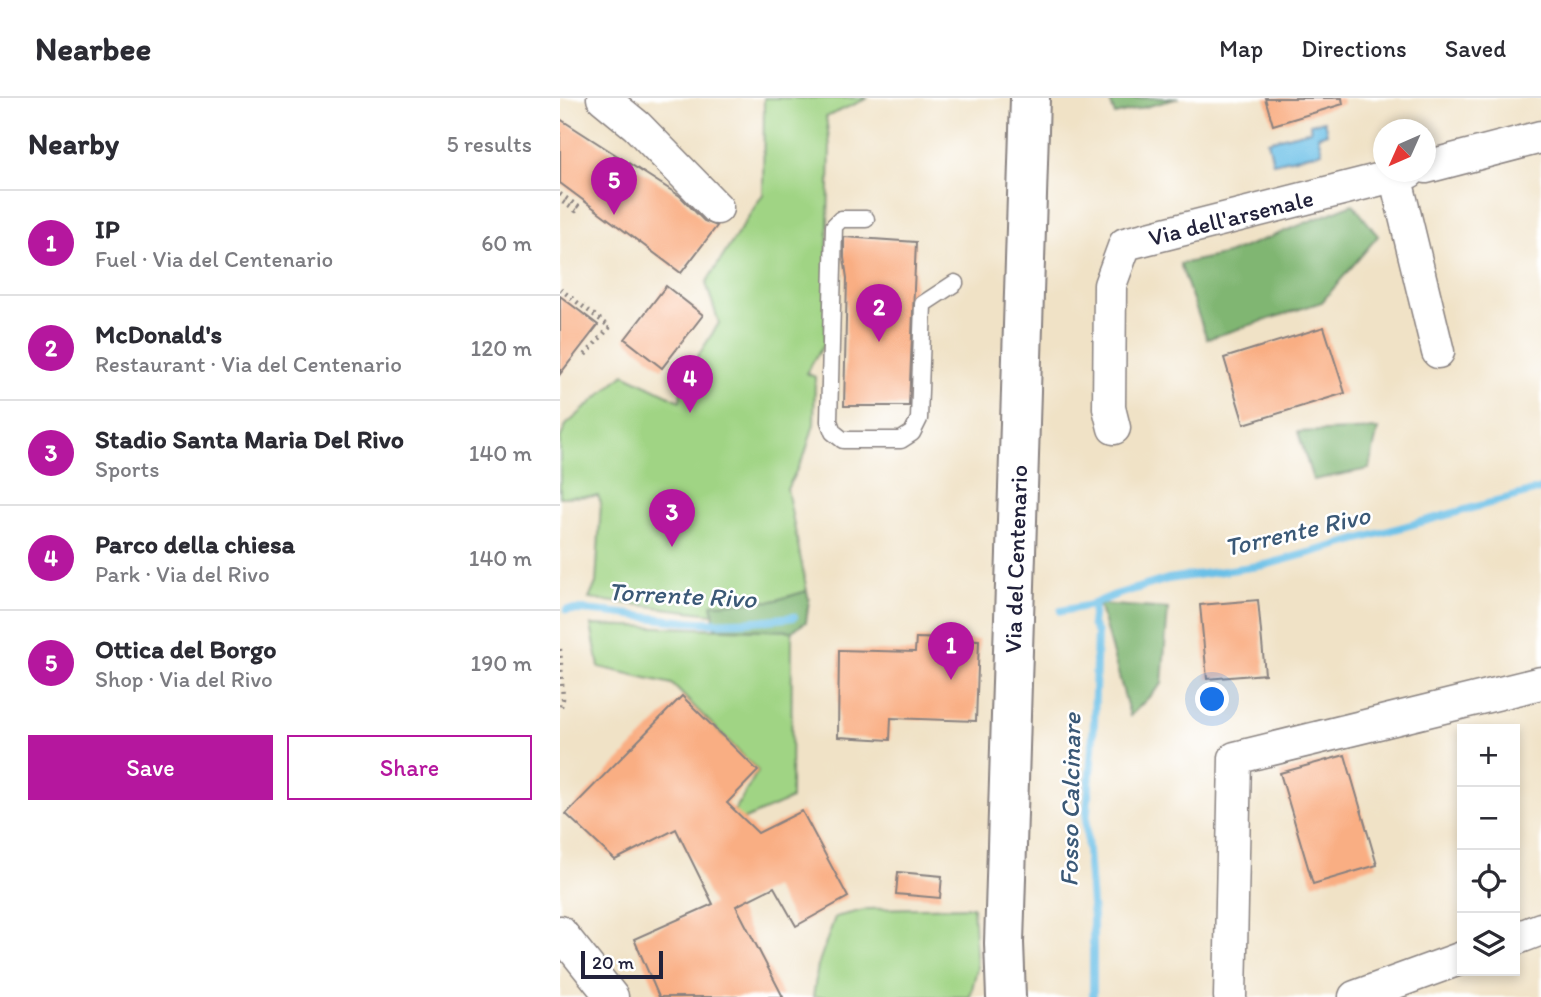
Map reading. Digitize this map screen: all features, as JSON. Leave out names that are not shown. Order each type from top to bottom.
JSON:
[{"type":"street","points":[[603,98],[637,126],[717,208]]},
{"type":"street","name":"Via del Centenario","points":[[1003,993],[1031,109]]},
{"type":"street","points":[[1436,164],[1541,137]]},
{"type":"street","name":"Via dell'arsenale","points":[[1114,428],[1109,408],[1110,285],[1125,244],[1373,180]]},
{"type":"street","name":"Via dell'arsenale","points":[[1404,182],[1437,352]]},
{"type":"street","points":[[1230,997],[1234,758],[1541,683]]},
{"type":"street","points":[[1520,937],[1541,929]]},
{"type":"street","points":[[560,932],[612,997]]},
{"type":"street","points":[[1355,997],[1457,960]]},
{"type":"lane","points":[[866,219],[841,219],[834,226],[829,421],[834,432],[843,440],[901,440],[912,433],[919,419],[923,304],[955,284]]},
{"type":"path","points":[[560,194],[579,206],[576,211],[560,200]]},
{"type":"path","points":[[560,289],[610,327],[585,355]]},
{"type":"path","points":[[560,649],[563,699],[560,710]]},
{"type":"green space","points":[[764,98],[868,98],[826,117],[830,146],[825,343],[806,373],[815,377],[814,424],[805,454],[787,489],[807,591],[773,601],[713,604],[713,614],[589,599],[596,583],[601,503],[598,496],[560,497],[560,439],[566,425],[624,374],[680,401],[682,381],[719,323],[706,283],[763,194]]},
{"type":"green space","points":[[1109,98],[1179,98],[1115,115]]},
{"type":"green space","points":[[1353,204],[1378,236],[1322,302],[1207,339],[1180,264],[1227,254]]},
{"type":"green space","points":[[1378,429],[1369,469],[1313,480],[1298,432]]},
{"type":"green space","points":[[807,591],[809,600],[806,622],[792,631],[715,628],[712,604],[773,601]]},
{"type":"green space","points":[[1099,604],[1168,609],[1162,684],[1130,716]]},
{"type":"green space","points":[[591,625],[792,631],[791,799],[724,828],[758,771],[672,684],[599,667]]},
{"type":"green space","points":[[973,907],[977,969],[970,997],[813,997],[818,965],[835,917],[868,909]]},
{"type":"water","points":[[1324,121],[1327,133],[1318,136],[1322,152],[1273,163],[1268,141],[1311,130],[1310,124]]},
{"type":"building","points":[[1265,98],[1342,98],[1343,104],[1273,125]]},
{"type":"building","points":[[560,119],[680,196],[704,221],[717,226],[681,273],[560,183]]},
{"type":"building","points":[[844,237],[916,242],[909,406],[844,406],[847,278]]},
{"type":"building","points":[[666,286],[703,315],[662,368],[625,339]]},
{"type":"building","points":[[560,296],[598,325],[560,374]]},
{"type":"building","points":[[1324,327],[1345,393],[1244,424],[1224,358]]},
{"type":"building","points":[[1258,600],[1265,674],[1207,679],[1200,605]]},
{"type":"building","points":[[916,638],[979,640],[976,721],[891,718],[890,740],[838,737],[839,650],[915,652]]},
{"type":"building","points":[[682,696],[758,771],[727,803],[758,833],[802,811],[848,897],[796,926],[774,887],[736,906],[783,997],[659,997],[634,939],[713,904],[676,829],[615,860],[566,814]]},
{"type":"building","points":[[1345,755],[1377,865],[1313,884],[1280,773]]},
{"type":"building","points":[[898,872],[942,876],[940,898],[896,894]]},
{"type":"waterway","name":"Torrente Rivo","points":[[1061,611],[1091,605],[1168,579],[1265,565],[1541,489]]},
{"type":"waterway","name":"Fosso Calcinare","points":[[1091,605],[1094,608],[1092,624],[1097,633],[1094,722],[1086,824],[1093,918],[1093,997]]},
{"type":"waterway","name":"Torrente Rivo","points":[[567,610],[710,622],[794,617]]},
{"type":"place","name":"Ottica del Borgo","points":[[614,215]]},
{"type":"place","name":"McDonald's","points":[[879,342]]},
{"type":"place","name":"Parco della chiesa","points":[[690,413]]},
{"type":"place","name":"Stadio Santa Maria Del Rivo","points":[[672,547]]},
{"type":"place","name":"IP","points":[[951,680]]}]
